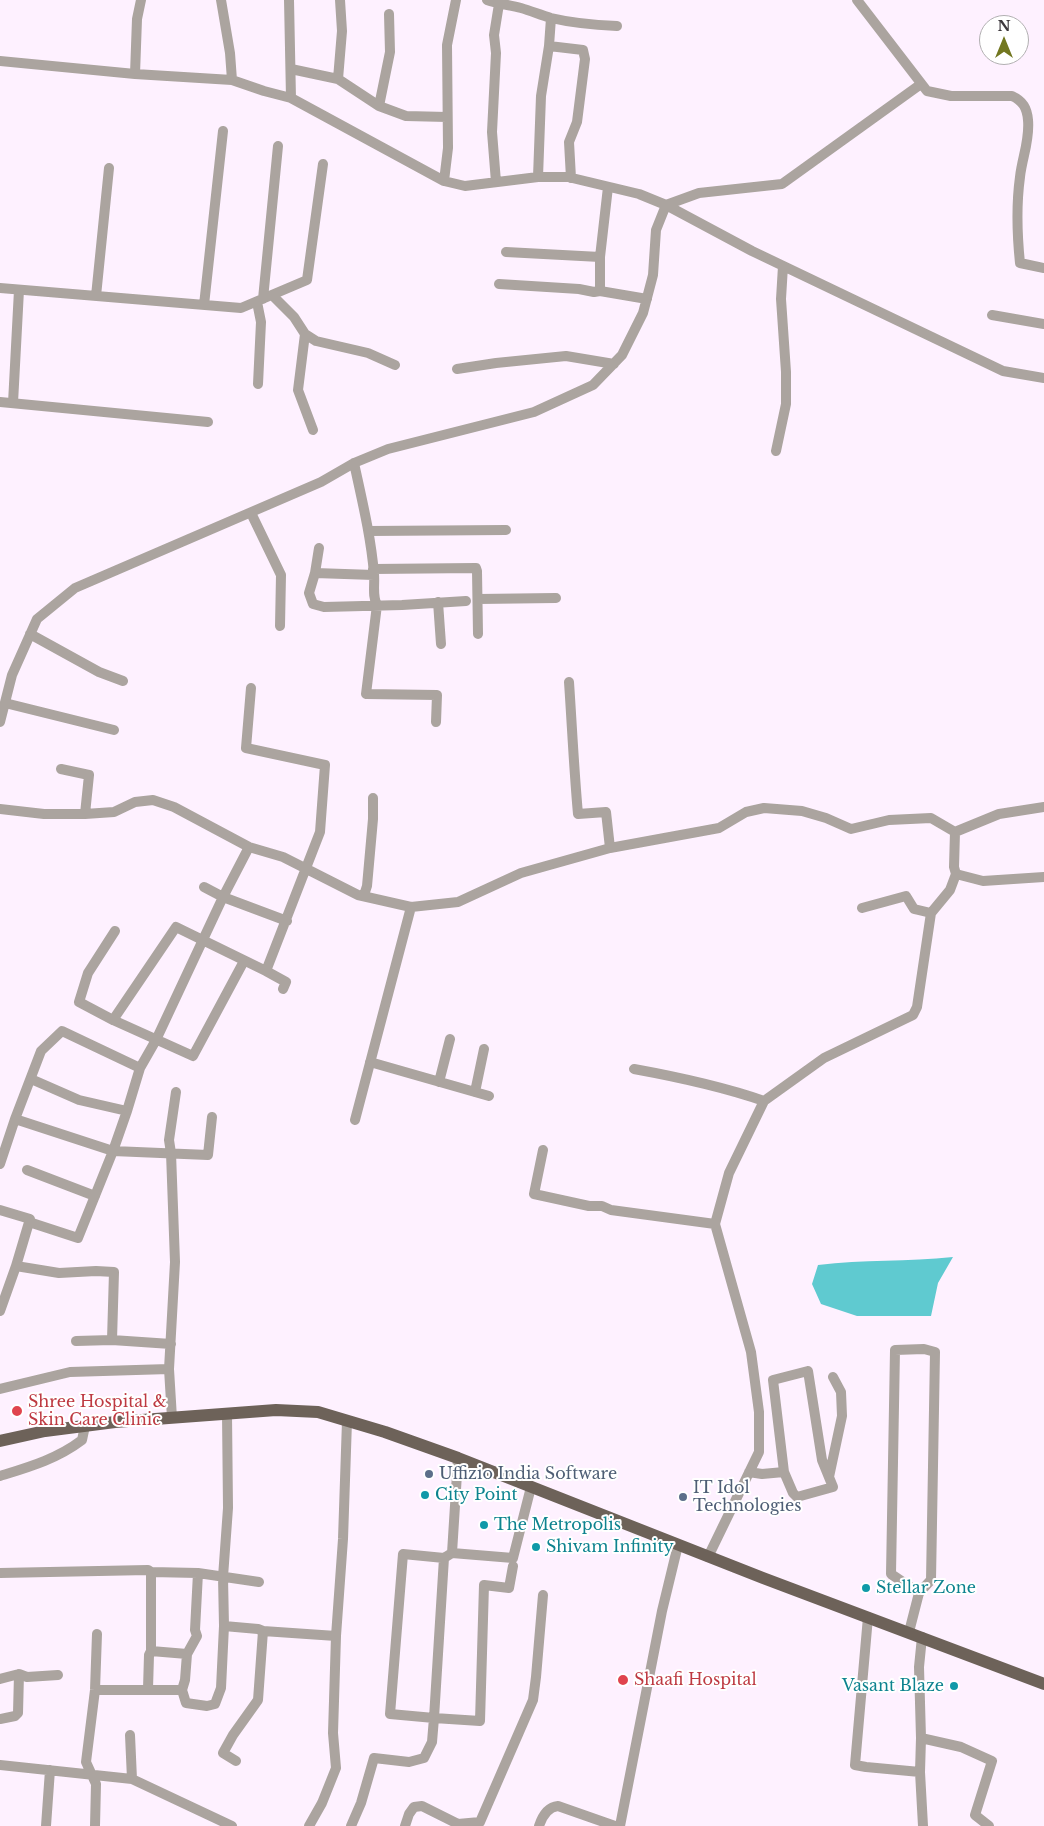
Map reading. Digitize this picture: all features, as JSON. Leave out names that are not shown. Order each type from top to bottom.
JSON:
[{"type":"main road","points":[[0,1441],[45,1431],[172,1418],[276,1410],[318,1412],[385,1432],[458,1458],[708,1557],[1044,1684]]},
{"type":"street","points":[[135,74],[137,19],[141,0]]},
{"type":"street","points":[[221,0],[230,53],[232,80]]},
{"type":"street","points":[[289,0],[291,98]]},
{"type":"street","points":[[338,79],[342,31],[340,0]]},
{"type":"street","points":[[444,181],[448,148],[447,45],[456,0]]},
{"type":"street","points":[[487,0],[498,4],[508,4],[551,18],[582,24],[617,26]]},
{"type":"street","points":[[857,0],[927,90],[951,96],[1012,96],[1020,100],[1024,105],[1028,120],[1027,146],[1020,177],[1017,229],[1020,263],[1044,268]]},
{"type":"street","points":[[496,182],[492,132],[496,53],[494,36],[498,4]]},
{"type":"street","points":[[379,106],[390,52],[389,14]]},
{"type":"street","points":[[538,177],[540,96],[549,46],[551,18]]},
{"type":"street","points":[[549,46],[583,50],[585,59],[577,122],[569,142],[572,178]]},
{"type":"street","points":[[0,61],[135,74],[232,80],[291,98],[444,181],[466,186],[538,177],[572,178],[639,194],[666,205],[752,251],[1003,371],[1044,378]]},
{"type":"street","points":[[291,69],[338,79],[379,106],[406,116],[447,117]]},
{"type":"street","points":[[0,722],[12,675],[37,619],[74,588],[251,513],[321,482],[354,463],[388,449],[534,412],[593,385],[622,355],[643,313],[653,275],[656,230],[666,205],[699,193],[782,184],[921,84]]},
{"type":"street","points":[[204,305],[223,131]]},
{"type":"street","points":[[258,384],[261,322],[278,146]]},
{"type":"street","points":[[0,288],[241,308],[306,280],[323,164]]},
{"type":"street","points":[[96,296],[109,168]]},
{"type":"street","points":[[600,291],[600,257],[608,187]]},
{"type":"street","points":[[506,252],[600,257]]},
{"type":"street","points":[[776,451],[786,404],[786,372],[781,298],[783,266]]},
{"type":"street","points":[[499,284],[600,291],[647,298]]},
{"type":"street","points":[[13,403],[20,290]]},
{"type":"street","points":[[264,298],[294,317],[305,334],[316,341],[368,353],[395,365]]},
{"type":"street","points":[[992,315],[1044,324]]},
{"type":"street","points":[[305,334],[298,390],[313,430]]},
{"type":"street","points":[[457,369],[566,356],[614,364]]},
{"type":"street","points":[[0,402],[208,422]]},
{"type":"street","points":[[354,463],[369,531],[374,572],[374,600],[377,605],[366,694],[437,695],[436,722]]},
{"type":"street","points":[[251,513],[281,575],[280,626]]},
{"type":"street","points":[[369,531],[506,530]]},
{"type":"street","points":[[318,548],[315,573],[309,593],[313,604],[324,607],[466,601]]},
{"type":"street","points":[[315,573],[476,568],[478,634]]},
{"type":"street","points":[[478,600],[556,598]]},
{"type":"street","points":[[438,602],[441,644]]},
{"type":"street","points":[[30,634],[99,672],[123,682]]},
{"type":"street","points":[[569,682],[578,814],[606,812],[610,848]]},
{"type":"street","points":[[251,688],[246,748],[325,765],[320,832],[266,971]]},
{"type":"street","points":[[5,703],[114,730]]},
{"type":"street","points":[[61,769],[88,775],[85,814]]},
{"type":"street","points":[[364,895],[368,877],[373,798]]},
{"type":"street","points":[[0,809],[44,814],[85,814],[114,812],[135,802],[153,800],[174,807],[249,847],[283,857],[358,895],[411,907],[458,902],[521,873],[610,848],[719,828],[746,812],[764,808],[802,811],[851,828],[889,820],[931,818],[955,832]]},
{"type":"street","points":[[955,832],[999,814],[1044,807]]},
{"type":"street","points":[[708,1557],[758,1452],[758,1412],[751,1352],[715,1224],[729,1173],[764,1101],[824,1058],[913,1015],[917,1007],[931,913],[950,890],[956,874],[954,867],[955,832]]},
{"type":"street","points":[[29,1222],[78,1238],[113,1150],[140,1068],[156,1040],[223,896],[249,847]]},
{"type":"street","points":[[956,874],[983,881],[1044,876]]},
{"type":"street","points":[[204,888],[287,921]]},
{"type":"street","points":[[862,908],[906,896],[914,910],[931,913]]},
{"type":"street","points":[[355,1120],[411,907]]},
{"type":"street","points":[[113,1020],[176,927],[286,982],[283,989]]},
{"type":"street","points":[[115,931],[88,974],[80,1002],[113,1020],[193,1056],[244,961]]},
{"type":"street","points":[[0,1164],[40,1051],[62,1031],[140,1068]]},
{"type":"street","points":[[439,1082],[450,1039]]},
{"type":"street","points":[[475,1092],[484,1049]]},
{"type":"street","points":[[370,1062],[488,1096]]},
{"type":"street","points":[[634,1068],[728,1088],[764,1101]]},
{"type":"street","points":[[31,1079],[79,1100],[127,1111]]},
{"type":"street","points":[[172,1418],[169,1370],[175,1262],[171,1153],[168,1140],[176,1092]]},
{"type":"street","points":[[15,1119],[113,1150],[208,1154],[212,1117]]},
{"type":"street","points":[[543,1150],[534,1194],[589,1206],[602,1206],[611,1210],[715,1224]]},
{"type":"street","points":[[27,1170],[95,1196]]},
{"type":"street","points":[[0,1210],[30,1219],[0,1311]]},
{"type":"street","points":[[16,1266],[59,1273],[114,1272],[112,1340]]},
{"type":"street","points":[[76,1341],[112,1340],[171,1344]]},
{"type":"street","points":[[909,1632],[919,1593],[932,1580],[935,1352],[913,1349],[895,1350],[891,1574],[919,1593]]},
{"type":"street","points":[[0,1389],[70,1372],[169,1370]]},
{"type":"street","points":[[808,1371],[822,1460],[833,1487],[797,1497],[793,1493],[784,1472],[773,1380],[808,1371]]},
{"type":"street","points":[[829,1476],[842,1416],[842,1392],[833,1377]]},
{"type":"street","points":[[198,1573],[195,1630],[197,1636],[187,1654],[185,1680],[182,1690],[186,1703],[207,1706],[215,1704],[221,1688],[224,1626],[223,1577],[228,1508],[227,1414]]},
{"type":"street","points":[[309,1826],[322,1803],[336,1768],[332,1733],[336,1636],[344,1539],[347,1421]]},
{"type":"street","points":[[0,1476],[49,1460],[72,1448],[82,1440],[85,1426]]},
{"type":"street","points":[[351,1826],[361,1803],[374,1758],[409,1762],[424,1758],[432,1742],[458,1458]]},
{"type":"street","points":[[749,1472],[762,1474],[784,1472]]},
{"type":"street","points":[[513,1566],[509,1588],[484,1585],[480,1721],[390,1714],[403,1554],[513,1558],[531,1487]]},
{"type":"street","points":[[620,1826],[662,1611],[678,1545]]},
{"type":"street","points":[[0,1574],[148,1570],[151,1572],[198,1573],[259,1582]]},
{"type":"street","points":[[148,1689],[149,1655],[151,1651],[151,1572]]},
{"type":"street","points":[[405,1826],[409,1814],[414,1807],[422,1806],[457,1825],[484,1824],[533,1700],[543,1595]]},
{"type":"street","points":[[868,1617],[855,1765],[920,1772]]},
{"type":"street","points":[[224,1626],[336,1636]]},
{"type":"street","points":[[236,1761],[223,1753],[233,1735],[258,1700],[264,1631]]},
{"type":"street","points":[[94,1826],[96,1784],[86,1762],[95,1690],[97,1634]]},
{"type":"street","points":[[922,1637],[919,1667],[920,1772],[923,1826]]},
{"type":"street","points":[[151,1651],[187,1654]]},
{"type":"street","points":[[0,1719],[15,1716],[18,1712],[19,1674]]},
{"type":"street","points":[[0,1679],[19,1674],[27,1677],[58,1676]]},
{"type":"street","points":[[95,1690],[182,1690]]},
{"type":"street","points":[[130,1735],[132,1779]]},
{"type":"street","points":[[921,1738],[961,1747],[992,1761],[975,1815],[989,1826]]},
{"type":"street","points":[[0,1765],[45,1768],[132,1779],[232,1826]]},
{"type":"street","points":[[46,1826],[50,1770]]},
{"type":"street","points":[[539,1826],[542,1816],[553,1807],[558,1806],[615,1826]]},
{"type":"water","points":[[953,1257],[938,1283],[931,1316],[857,1316],[821,1304],[812,1284],[818,1265]]},
{"type":"place","name":"Shree Hospital & Skin Care Clinic","points":[[17,1411]]},
{"type":"place","name":"Uffizio India Software","points":[[429,1474]]},
{"type":"place","name":"City Point","points":[[425,1495]]},
{"type":"place","name":"IT Idol Technologies","points":[[683,1497]]},
{"type":"place","name":"The Metropolis","points":[[484,1525]]},
{"type":"place","name":"Shivam Infinity","points":[[536,1547]]},
{"type":"place","name":"Stellar Zone","points":[[866,1588]]},
{"type":"place","name":"Shaafi Hospital","points":[[623,1680]]},
{"type":"place","name":"Vasant Blaze","points":[[954,1686]]}]
